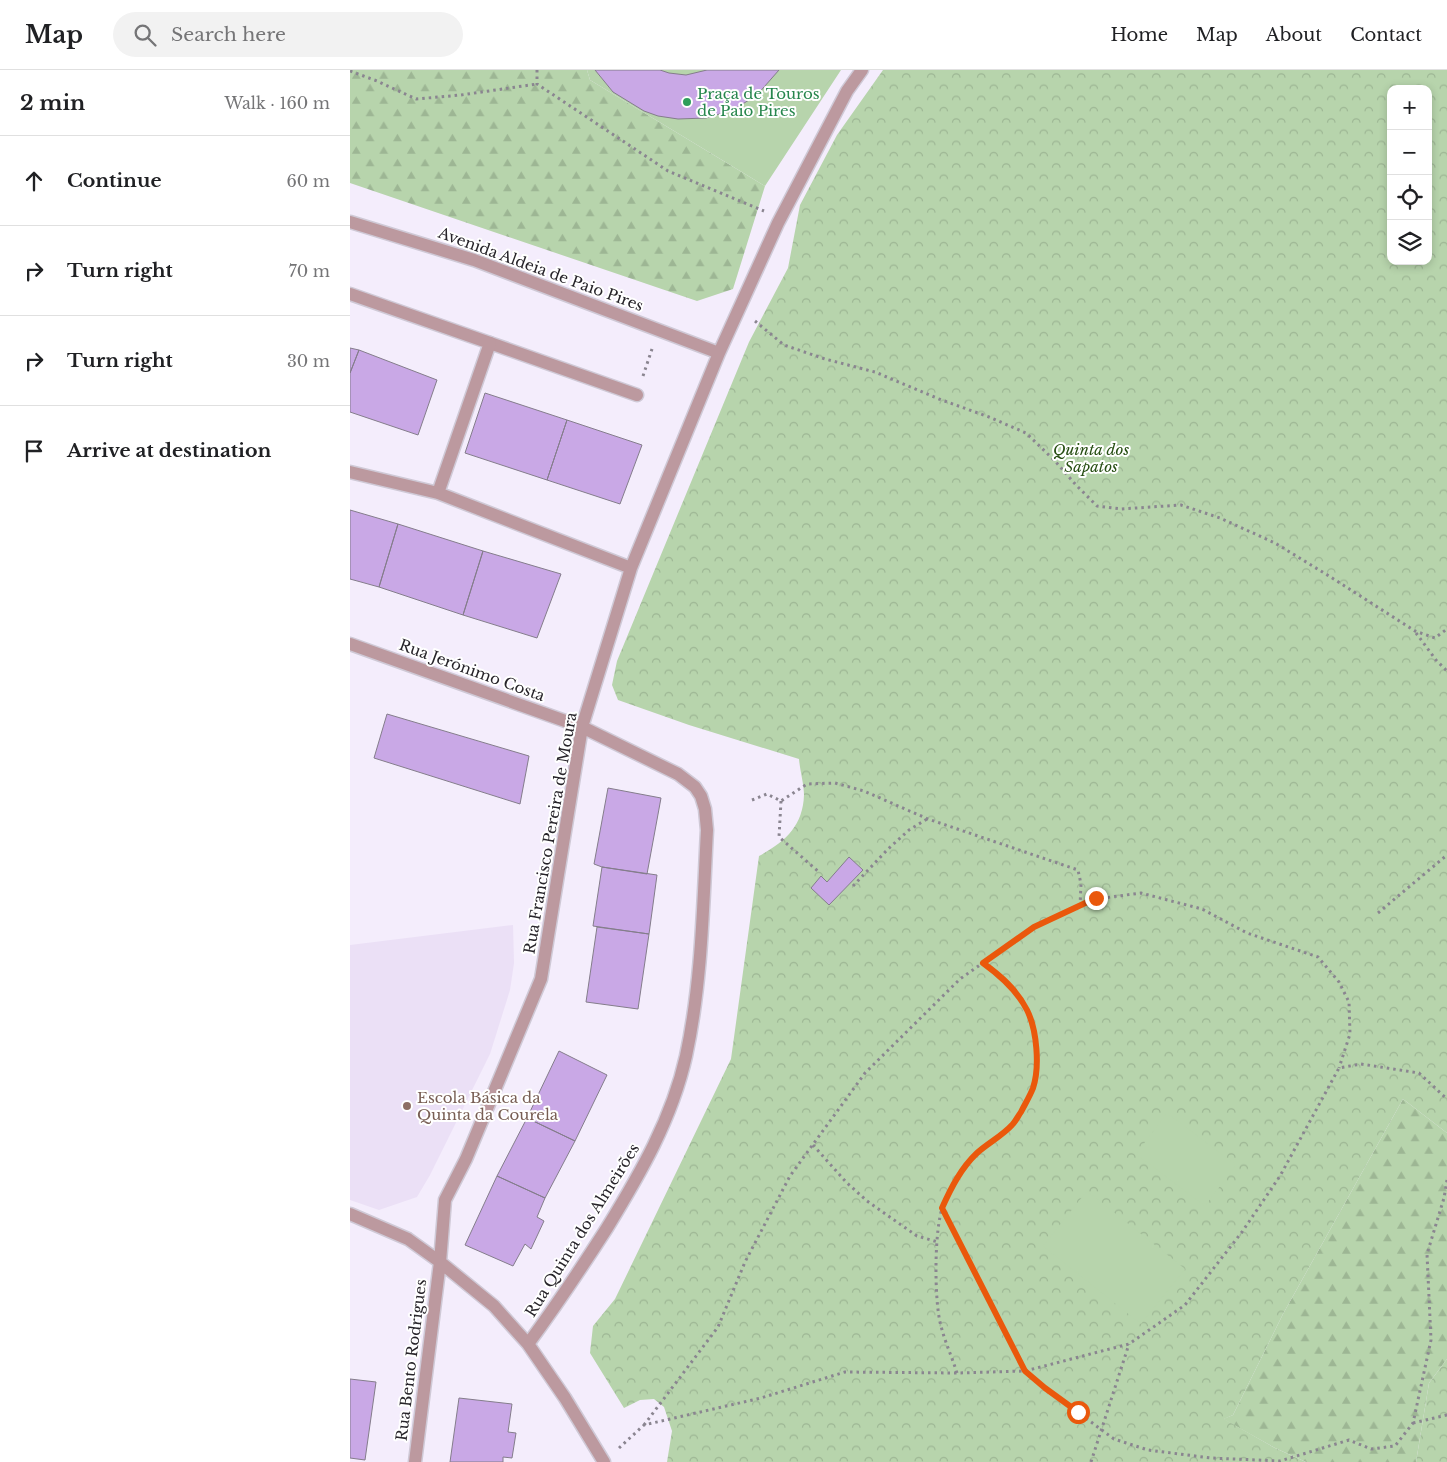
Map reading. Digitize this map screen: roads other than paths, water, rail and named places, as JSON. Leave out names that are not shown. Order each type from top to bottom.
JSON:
[{"type":"street","name":"Rua Francisco Pereira de Moura","points":[[440,1262],[445,1200],[466,1159],[541,979],[582,727],[631,568],[719,353],[781,216],[847,91],[862,70]]},
{"type":"street","name":"Avenida Aldeia de Paio Pires","points":[[350,222],[474,260],[719,353]]},
{"type":"street","points":[[350,294],[637,395]]},
{"type":"street","points":[[438,493],[490,343]]},
{"type":"street","points":[[350,472],[438,493],[631,568]]},
{"type":"street","name":"Rua Jerónimo Costa","points":[[350,644],[582,727]]},
{"type":"street","name":"Rua Quinta dos Almeirões","points":[[528,1344],[556,1308],[630,1191],[652,1150],[676,1090],[686,1057],[698,974],[707,830],[705,809],[701,796],[695,787],[678,774],[582,727]]},
{"type":"street","points":[[350,1214],[408,1239],[440,1262],[494,1306],[528,1344],[565,1398],[604,1462]]},
{"type":"street","name":"Rua Bento Rodrigues","points":[[415,1462],[440,1262]]},
{"type":"place","name":"Praça de Touros de Paio Pires","points":[[687,102]]},
{"type":"place","name":"Escola Básica da Quinta da Courela","points":[[407,1106]]},
{"type":"park label","name":"Quinta dos Sapatos","points":[[1091,458]]}]
